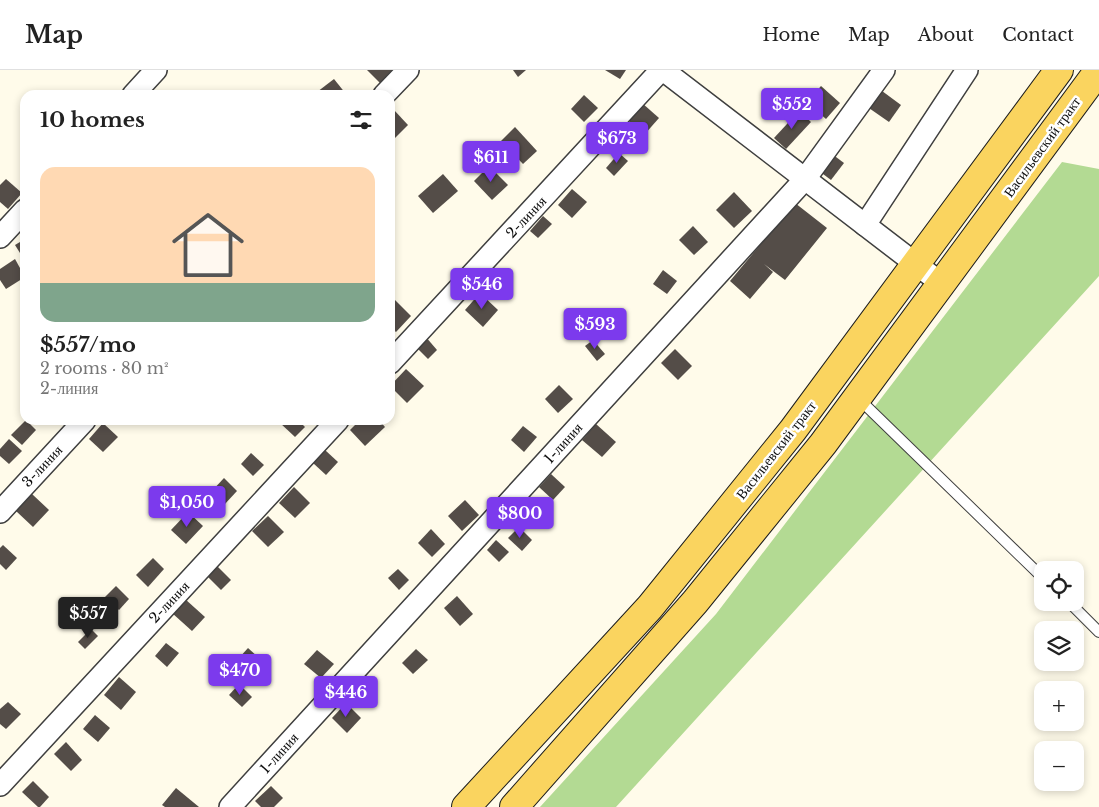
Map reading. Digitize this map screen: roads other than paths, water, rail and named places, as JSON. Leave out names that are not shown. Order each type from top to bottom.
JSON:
[{"type":"main road","name":"Васильевский тракт","points":[[466,807],[650,607],[793,430],[1059,70]]},
{"type":"main road","name":"Васильевский тракт","points":[[514,807],[695,602],[823,444],[1099,70]]},
{"type":"street","points":[[137,90],[156,70]]},
{"type":"street","points":[[389,90],[408,70]]},
{"type":"street","points":[[662,70],[942,284]]},
{"type":"street","name":"2-линия","points":[[395,358],[662,70]]},
{"type":"street","name":"1-линия","points":[[230,807],[805,178],[884,70]]},
{"type":"street","points":[[865,224],[967,70]]},
{"type":"street","points":[[0,237],[20,215]]},
{"type":"street","name":"3-линия","points":[[0,512],[80,425]]},
{"type":"street","name":"2-линия","points":[[0,785],[333,425]]},
{"type":"lane","points":[[858,397],[1034,569]]},
{"type":"lane","points":[[1078,611],[1099,632]]}]
